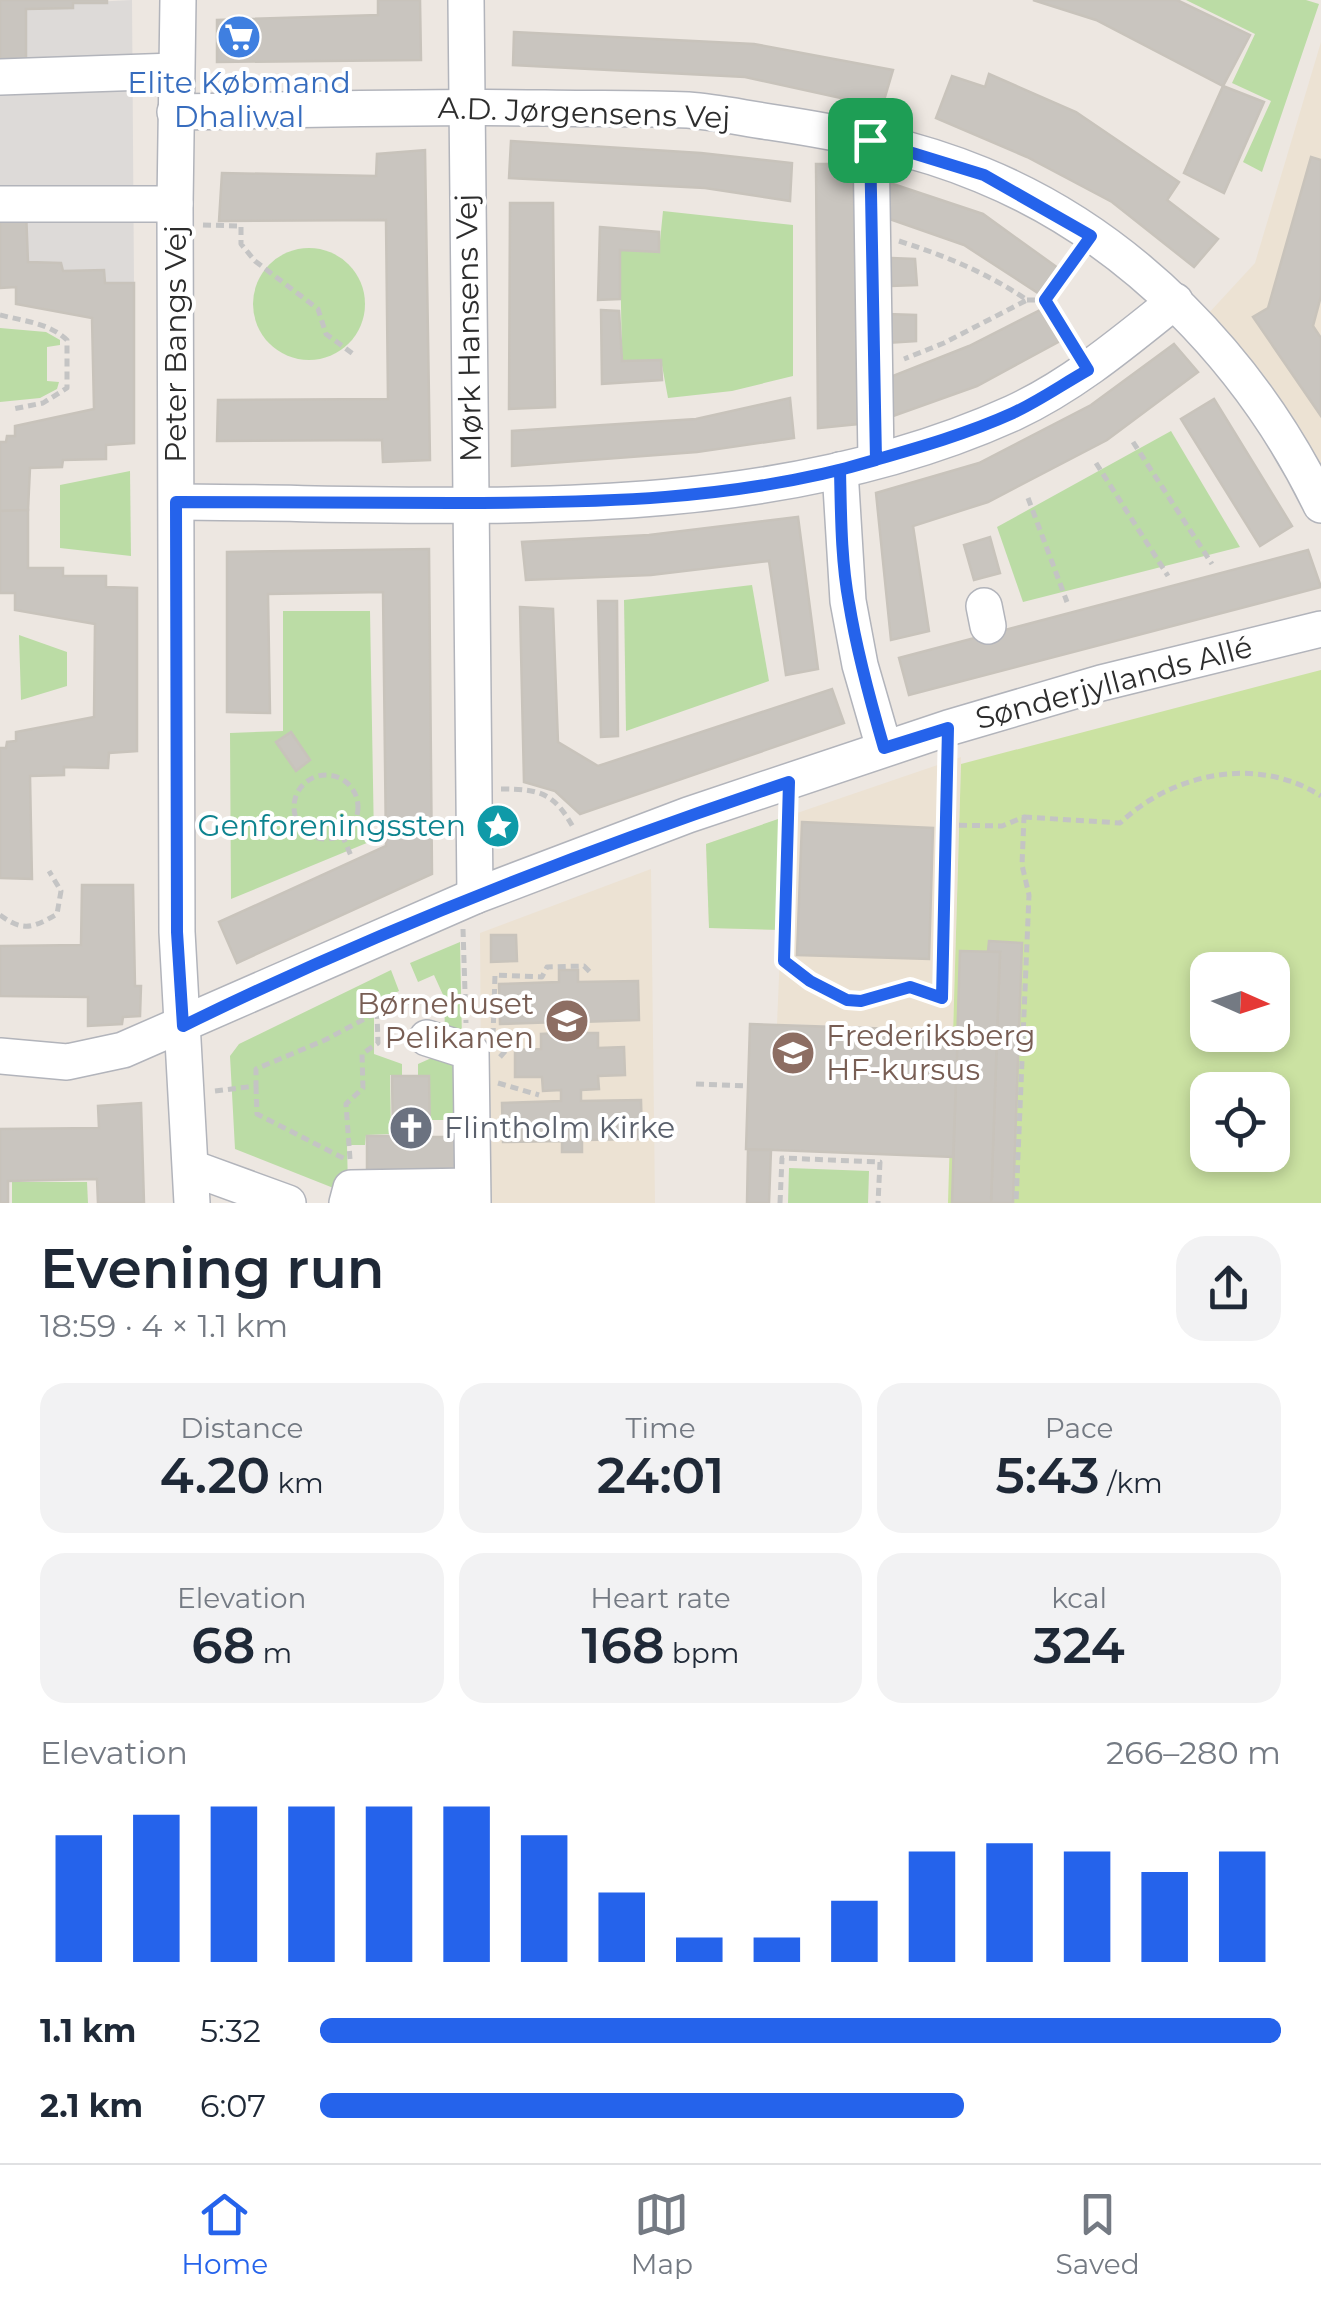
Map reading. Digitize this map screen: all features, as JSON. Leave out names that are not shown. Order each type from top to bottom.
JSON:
[{"type":"street","name":"Peter Bangs Vej","points":[[178,0],[177,932],[192,1186]]},
{"type":"street","name":"Mørk Hansens Vej","points":[[466,0],[474,789],[469,898]]},
{"type":"street","points":[[0,76],[175,71]]},
{"type":"street","name":"A.D. Jørgensens Vej","points":[[175,112],[466,107],[692,110],[870,140],[984,175],[1091,236],[1176,301],[1233,364],[1268,414],[1321,505]]},
{"type":"street","points":[[870,140],[876,460]]},
{"type":"street","name":"Peter Bangs Vej","points":[[0,204],[175,214]]},
{"type":"street","points":[[176,502],[594,502],[711,494],[840,470],[1014,412],[1088,370],[1176,301]]},
{"type":"street","points":[[840,470],[848,600],[860,665],[884,748]]},
{"type":"street","name":"Sønderjyllands Allé","points":[[0,1056],[67,1062],[123,1050],[469,898],[587,852],[948,728],[1101,683],[1321,630]]},
{"type":"street","points":[[349,1184],[472,1194],[478,1065],[428,1038]]},
{"type":"street","points":[[192,1186],[288,1203]]},
{"type":"path","points":[[175,214],[241,226],[241,244],[256,262],[318,309],[326,334],[353,354]]},
{"type":"path","points":[[872,234],[952,258],[1027,300]]},
{"type":"path","points":[[1045,300],[1091,236]]},
{"type":"path","points":[[875,370],[944,343],[1027,300],[1045,300]]},
{"type":"path","points":[[1045,300],[1088,370]]},
{"type":"path","points":[[0,315],[41,324],[67,340],[67,388],[43,403],[12,409]]},
{"type":"path","points":[[1133,442],[1212,564]]},
{"type":"path","points":[[1096,463],[1168,576]]},
{"type":"path","points":[[1028,498],[1067,602]]},
{"type":"path","points":[[789,782],[784,961],[810,981],[847,1000],[861,1001],[910,987],[942,998],[948,728]]},
{"type":"path","points":[[333,775],[352,786],[357,796],[356,819],[342,835],[319,838],[309,834],[295,816],[296,794],[311,778],[333,775]]},
{"type":"path","points":[[946,825],[1002,826],[1024,817],[1120,822],[1141,803],[1175,784],[1216,775],[1283,778],[1321,796]]},
{"type":"path","points":[[474,789],[534,791],[556,800],[587,852]]},
{"type":"path","points":[[1016,1203],[1028,894],[1022,864],[1024,817]]},
{"type":"path","points":[[342,835],[352,858]]},
{"type":"path","points":[[0,916],[16,926],[38,925],[57,914],[60,890],[49,870]]},
{"type":"path","points":[[469,898],[466,1040],[481,1077],[539,1095]]},
{"type":"path","points":[[478,1065],[494,975],[542,976],[548,967],[584,966],[592,974]]},
{"type":"path","points":[[349,1184],[258,1114],[256,1069],[326,1040],[377,1012],[414,1000]]},
{"type":"path","points":[[349,1184],[346,1104],[363,1088],[362,1054],[378,1043],[377,1012]]},
{"type":"path","points":[[696,1084],[748,1086]]},
{"type":"path","points":[[188,1095],[256,1086]]},
{"type":"path","points":[[780,1203],[782,1158],[880,1162],[878,1203]]},
{"type":"shaded area","points":[[132,0],[134,283],[105,283],[104,270],[63,271],[61,263],[28,262],[26,211],[0,211],[0,66],[26,64],[26,9]]},
{"type":"shaded area","points":[[1321,42],[1321,472],[1207,315],[1255,263]]},
{"type":"shaded area","points":[[961,757],[953,1029],[777,1024],[781,930],[709,928],[706,844]]},
{"type":"shaded area","name":"Børnehuset Pelikanen","points":[[651,869],[655,1203],[482,1203],[480,933]]},
{"type":"green space","points":[[1186,0],[1306,0],[1319,4],[1262,172],[1243,162],[1271,101],[1232,83],[1255,34]]},
{"type":"green space","points":[[663,211],[793,225],[793,376],[732,391],[668,398],[661,360],[622,361],[620,250],[659,251]]},
{"type":"green space","points":[[309,248],[330,252],[349,264],[361,283],[365,304],[361,325],[349,344],[330,356],[309,360],[288,356],[269,344],[257,325],[253,304],[257,283],[269,264],[288,252]]},
{"type":"green space","points":[[0,328],[46,332],[60,340],[60,345],[47,347],[47,381],[59,382],[57,389],[40,398],[0,402]]},
{"type":"green space","points":[[1171,431],[1240,547],[1023,602],[997,527]]},
{"type":"green space","points":[[130,471],[131,556],[60,548],[60,485]]},
{"type":"green space","points":[[752,585],[769,681],[626,731],[624,600]]},
{"type":"green space","points":[[283,611],[370,611],[374,840],[231,899],[230,733],[283,731]]},
{"type":"green space","points":[[19,635],[67,652],[67,686],[21,700]]},
{"type":"green space","points":[[1321,670],[1321,1203],[948,1203],[961,764]]},
{"type":"green space","points":[[784,817],[781,930],[709,928],[706,844]]},
{"type":"green space","points":[[460,942],[462,1039],[445,1031],[444,997],[434,975],[418,982],[410,963]]},
{"type":"green space","points":[[391,970],[399,991],[374,1003],[374,1054],[402,1064],[402,1075],[390,1075],[391,1134],[366,1135],[365,1145],[347,1145],[348,1188],[341,1191],[235,1149],[230,1056],[239,1044]]},
{"type":"green space","points":[[445,1052],[459,1060],[463,1120],[430,1120],[429,1076],[418,1076],[418,1064]]},
{"type":"green space","points":[[789,1168],[869,1171],[868,1203],[788,1203]]},
{"type":"green space","points":[[12,1182],[87,1182],[88,1203],[12,1203]]},
{"type":"building","points":[[0,0],[107,3],[26,9],[26,64],[0,66]]},
{"type":"building","points":[[378,0],[420,0],[421,60],[217,62],[217,20],[378,15]]},
{"type":"building","points":[[1033,0],[1177,0],[1250,35],[1223,86],[1096,20]]},
{"type":"building","points":[[514,32],[754,44],[893,70],[882,107],[745,77],[513,65]]},
{"type":"building","points":[[989,74],[1076,112],[1179,182],[1167,200],[1218,239],[1194,267],[1112,202],[1027,157],[936,118],[952,76],[985,87]]},
{"type":"building","points":[[1223,86],[1264,102],[1224,193],[1184,173]]},
{"type":"building","points":[[511,141],[792,163],[790,201],[705,188],[509,178]]},
{"type":"building","points":[[425,150],[430,460],[383,462],[382,440],[217,441],[218,400],[388,399],[386,220],[219,221],[222,173],[376,176],[377,154]]},
{"type":"building","points":[[1311,157],[1321,160],[1321,296],[1313,326],[1321,338],[1321,416],[1253,317],[1268,308]]},
{"type":"building","points":[[816,164],[853,164],[858,424],[818,428]]},
{"type":"building","points":[[884,181],[983,214],[1058,268],[1038,293],[964,245],[884,217]]},
{"type":"building","points":[[510,203],[553,203],[555,407],[509,409]]},
{"type":"building","points":[[0,211],[26,211],[28,262],[61,263],[63,271],[104,270],[105,283],[134,283],[134,443],[106,445],[106,459],[63,460],[62,467],[30,468],[28,510],[0,511],[0,442],[15,436],[15,426],[94,409],[92,318],[16,304],[16,287],[0,288]]},
{"type":"building","points":[[600,227],[659,232],[659,252],[620,250],[620,299],[598,300]]},
{"type":"building","points":[[891,258],[915,259],[917,285],[891,286]]},
{"type":"building","points":[[601,310],[619,311],[622,361],[661,360],[662,380],[602,384]]},
{"type":"building","points":[[1040,310],[1060,341],[977,386],[882,420],[880,381],[969,346]]},
{"type":"building","points":[[887,314],[916,315],[916,341],[887,343]]},
{"type":"building","points":[[1174,344],[1198,372],[1107,440],[988,502],[913,526],[929,631],[891,640],[876,493],[979,463],[1091,405]]},
{"type":"building","points":[[790,398],[794,438],[697,452],[512,466],[512,431],[696,419]]},
{"type":"building","points":[[1214,399],[1292,526],[1260,546],[1181,419]]},
{"type":"building","points":[[28,510],[28,568],[63,568],[63,576],[106,576],[106,587],[137,588],[137,751],[109,753],[108,768],[64,767],[64,775],[30,776],[32,879],[0,878],[0,748],[16,741],[16,732],[94,717],[95,624],[15,610],[15,593],[0,593],[0,511]]},
{"type":"building","points":[[798,517],[818,669],[786,675],[769,561],[651,575],[526,580],[522,542],[649,535]]},
{"type":"building","points":[[990,537],[1000,573],[974,580],[964,545]]},
{"type":"building","points":[[429,549],[432,874],[237,963],[219,922],[386,846],[383,592],[268,594],[270,713],[227,712],[227,552]]},
{"type":"building","points":[[1308,550],[1321,587],[909,695],[899,658]]},
{"type":"building","points":[[598,601],[617,601],[618,736],[601,737]]},
{"type":"building","points":[[520,607],[553,609],[558,742],[598,766],[832,689],[844,723],[580,814],[555,791],[524,782]]},
{"type":"building","points":[[291,732],[310,760],[296,771],[276,742]]},
{"type":"building","points":[[802,822],[933,828],[929,959],[797,955]]},
{"type":"building","points":[[82,885],[133,885],[135,986],[141,986],[140,1016],[123,1017],[122,1024],[88,1026],[88,997],[0,996],[0,946],[81,945]]},
{"type":"building","points":[[491,935],[516,935],[517,961],[491,962]]},
{"type":"building","points":[[989,941],[1022,943],[1013,1203],[991,1203],[1000,952],[988,952]]},
{"type":"building","points":[[960,951],[1000,952],[991,1203],[952,1203]]},
{"type":"building","points":[[559,970],[578,970],[578,982],[638,981],[639,1020],[579,1022],[580,1033],[598,1033],[598,1048],[624,1047],[625,1075],[598,1076],[599,1089],[581,1090],[581,1101],[641,1100],[642,1139],[582,1140],[582,1152],[562,1152],[562,1141],[503,1142],[502,1103],[561,1101],[561,1090],[543,1091],[542,1077],[515,1077],[515,1050],[541,1049],[541,1034],[560,1033],[560,1022],[500,1024],[499,984],[559,982]]},
{"type":"building","points":[[750,1024],[958,1031],[953,1157],[746,1149]]},
{"type":"building","name":"Flintholm Kirke","points":[[392,1076],[429,1076],[430,1137],[458,1137],[459,1171],[367,1172],[367,1136],[393,1136]]},
{"type":"building","points":[[141,1103],[144,1203],[98,1203],[97,1179],[8,1181],[8,1203],[0,1203],[0,1129],[99,1128],[98,1106]]},
{"type":"building","points":[[748,1150],[771,1150],[769,1203],[747,1203]]},
{"type":"place","name":"Elite Købmand Dhaliwal","points":[[239,37]]},
{"type":"place","name":"Genforeningssten","points":[[498,826]]},
{"type":"place","name":"Børnehuset Pelikanen","points":[[567,1021]]},
{"type":"place","name":"Frederiksberg HF-kursus","points":[[793,1053]]},
{"type":"place","name":"Flintholm Kirke","points":[[411,1128]]},
{"type":"route","points":[[870,140],[876,460],[810,478],[711,494],[594,502],[176,502],[177,932],[183,1026],[387,932],[590,850],[789,782],[784,961],[810,981],[847,1000],[861,1001],[910,987],[942,998],[948,728],[884,748],[860,665],[848,600],[840,470],[876,460],[944,439],[1014,412],[1088,370],[1045,300],[1091,236],[984,175],[870,140]]}]
